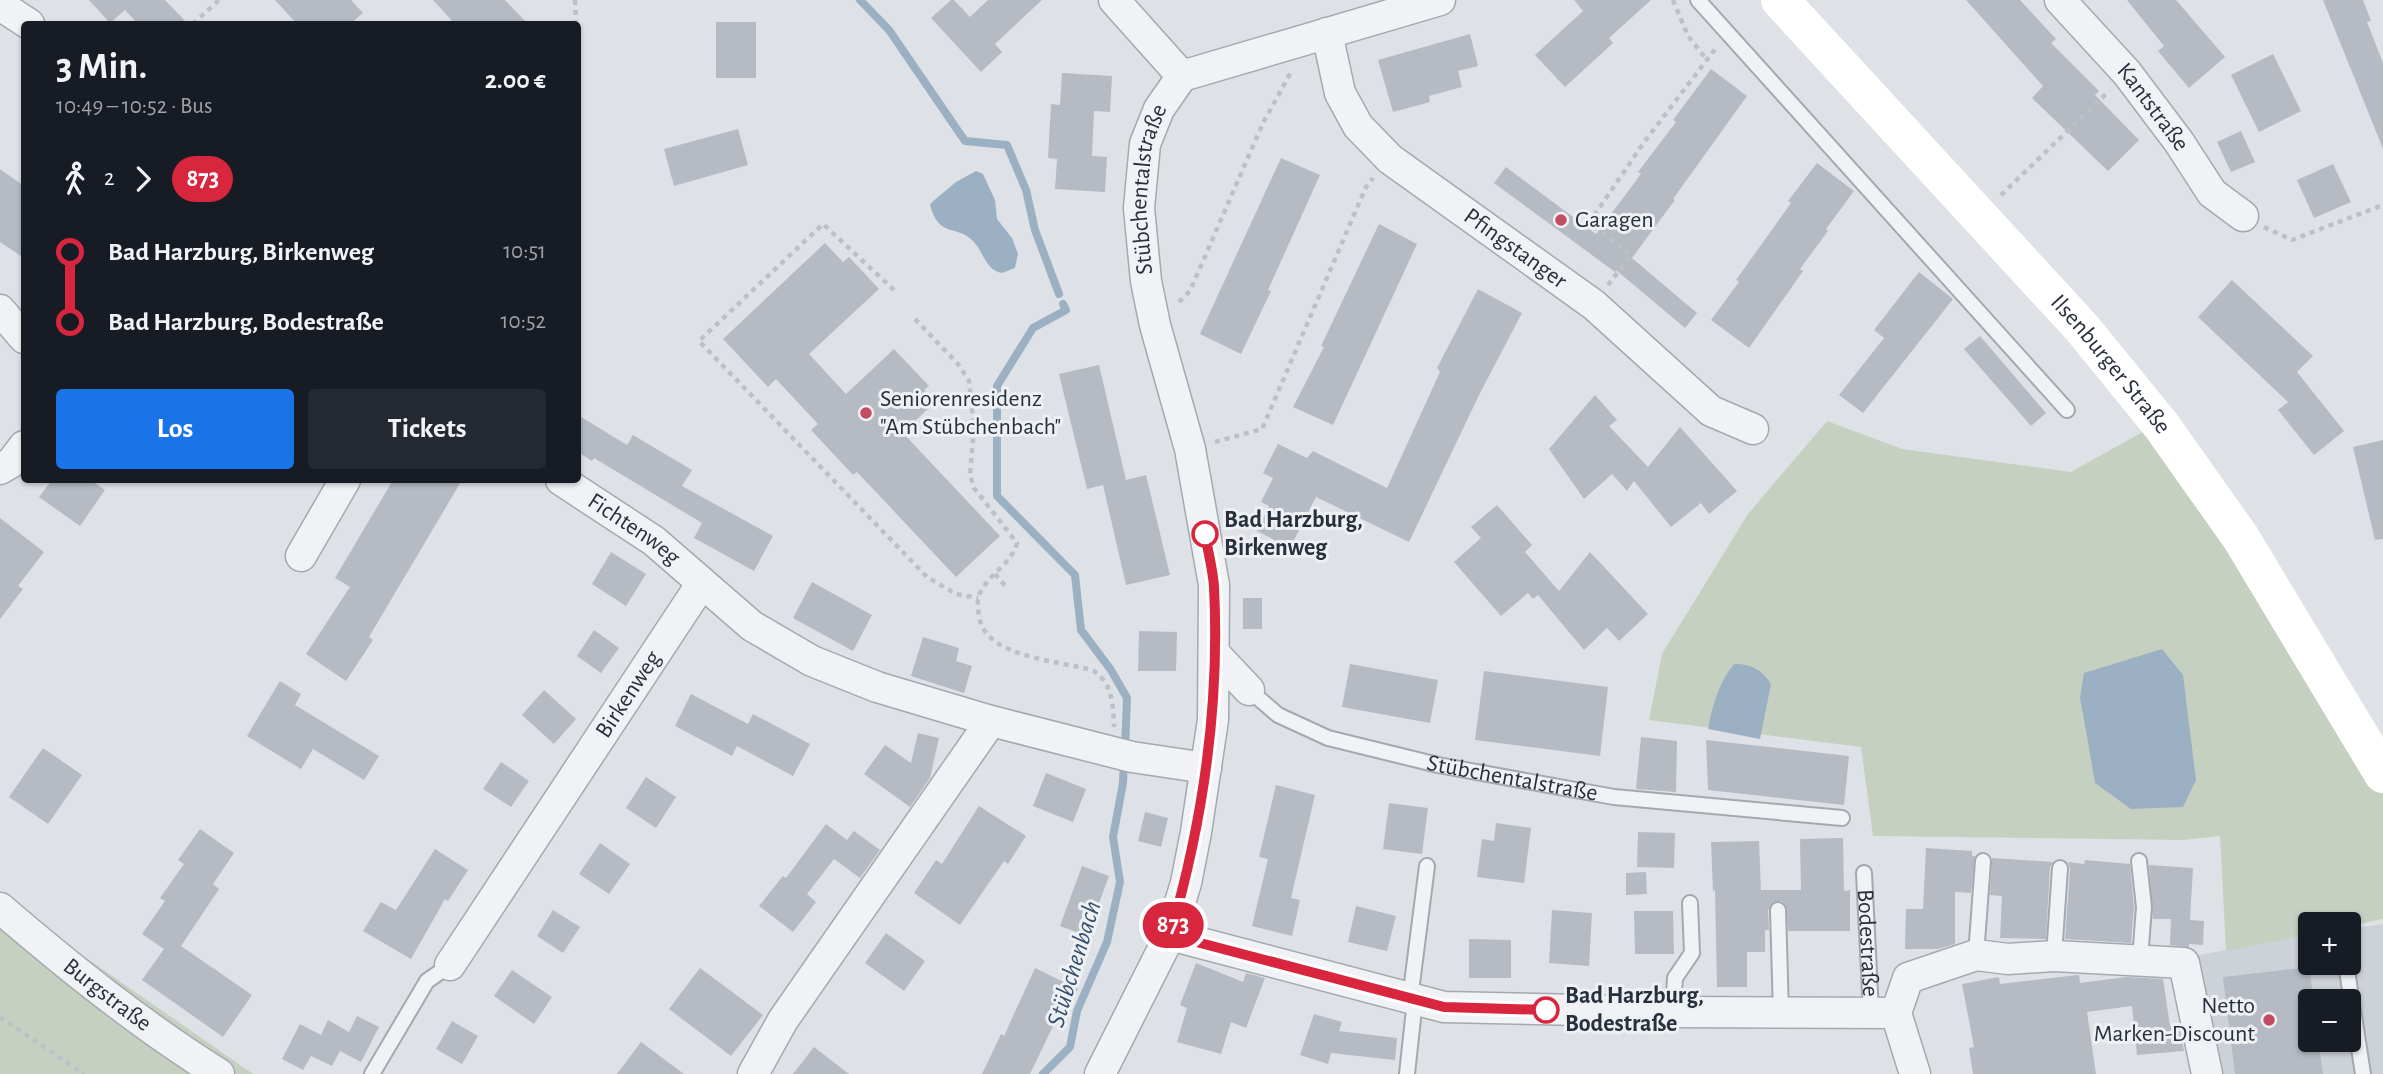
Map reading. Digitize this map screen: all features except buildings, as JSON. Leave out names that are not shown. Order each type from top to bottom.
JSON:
[{"type":"main road","name":"Ilsenburger Straße","points":[[1780,0],[1981,215],[2082,328],[2161,425],[2241,538],[2383,775]]},
{"type":"street","points":[[1114,0],[1182,76]]},
{"type":"street","name":"Stübchentalstraße","points":[[1100,1074],[1170,935],[1186,883],[1213,720],[1214,585],[1190,449],[1155,324],[1146,281],[1139,208],[1145,144],[1159,109],[1182,76],[1440,0]]},
{"type":"street","name":"Kantstraße","points":[[2060,0],[2127,74],[2179,142],[2212,193],[2243,216]]},
{"type":"street","points":[[0,5],[24,21]]},
{"type":"street","name":"Pfingstanger","points":[[1319,35],[1340,93],[1358,126],[1390,159],[1594,305],[1712,411],[1753,429]]},
{"type":"street","points":[[0,310],[21,334]]},
{"type":"street","points":[[0,470],[21,450]]},
{"type":"street","points":[[301,556],[343,483]]},
{"type":"street","name":"Fichtenweg","points":[[566,483],[654,541],[702,583]]},
{"type":"street","points":[[702,583],[752,626],[812,661],[877,687],[991,722],[1120,754],[1206,768]]},
{"type":"street","name":"Birkenweg","points":[[450,965],[702,583]]},
{"type":"street","name":"Stübchentalstraße","points":[[1215,654],[1249,690]]},
{"type":"street","points":[[753,1074],[783,1020],[991,722]]},
{"type":"street","name":"Burgstraße","points":[[0,908],[61,960],[162,1038],[219,1074]]},
{"type":"street","name":"Bodestraße","points":[[1170,935],[1444,1007],[1884,1013],[1915,1074]]},
{"type":"street","points":[[1884,1013],[1908,978],[1976,955],[2008,959],[2054,956],[2184,963],[2207,1074]]},
{"type":"lane","points":[[1698,0],[2067,411]]},
{"type":"lane","name":"Stübchentalstraße","points":[[1249,690],[1278,715],[1328,738],[1438,765],[1614,797],[1842,818]]},
{"type":"lane","points":[[1976,955],[1983,861]]},
{"type":"lane","points":[[2139,861],[2144,907],[2140,959]]},
{"type":"lane","points":[[1407,1074],[1412,999],[1427,866]]},
{"type":"lane","points":[[2054,956],[2060,868]]},
{"type":"lane","name":"Bodestraße","points":[[1864,873],[1884,1013]]},
{"type":"lane","points":[[1673,1012],[1675,978],[1692,953],[1690,903]]},
{"type":"lane","points":[[1778,910],[1782,1013]]},
{"type":"lane","name":"Birkenweg","points":[[372,1074],[427,981],[450,965]]},
{"type":"lane","points":[[2348,975],[2363,1074]]},
{"type":"path","points":[[196,21],[219,0]]},
{"type":"path","points":[[575,0],[576,21]]},
{"type":"path","points":[[1673,0],[1688,36],[1706,59]]},
{"type":"path","points":[[1594,305],[1630,255],[1589,223],[1611,188],[1727,34]]},
{"type":"path","points":[[1155,324],[1190,291],[1263,123],[1319,35]]},
{"type":"path","points":[[1981,215],[2127,74]]},
{"type":"path","points":[[1190,449],[1262,429],[1366,187],[1390,159]]},
{"type":"path","points":[[2243,216],[2292,240],[2383,205]]},
{"type":"path","points":[[894,290],[824,224],[699,341],[927,577],[956,594],[978,598]]},
{"type":"path","points":[[915,319],[958,364],[969,381],[974,428],[970,475],[974,488],[1017,543],[1015,551],[986,582],[978,598],[980,625],[991,640],[1005,650],[1078,666],[1094,671],[1104,678],[1112,698],[1120,754]]},
{"type":"path","points":[[995,574],[1008,589]]},
{"type":"path","points":[[0,1017],[84,1074]]},
{"type":"shaded area","points":[[2383,924],[2383,1074],[2215,1074],[2194,956],[2298,936],[2298,975],[2361,975],[2361,927]]},
{"type":"green space","points":[[1827,421],[1902,449],[2071,472],[2148,429],[2383,785],[2383,919],[2361,924],[2361,912],[2298,912],[2298,936],[2226,951],[2220,836],[2183,840],[1873,836],[1861,747],[1649,720],[1662,654],[1748,514]]},
{"type":"green space","points":[[0,898],[253,1074],[0,1074]]},
{"type":"water","points":[[976,171],[983,174],[995,200],[997,219],[1012,238],[1018,254],[1015,268],[1002,273],[992,268],[977,245],[967,236],[938,223],[930,205],[956,182]]},
{"type":"water","points":[[2162,649],[2183,675],[2196,780],[2183,807],[2131,809],[2095,783],[2080,697],[2084,673]]},
{"type":"water","points":[[1734,664],[1755,668],[1771,684],[1760,739],[1708,729],[1717,695]]},
{"type":"waterway","name":"Stübchenbach","points":[[860,0],[889,30],[965,141],[1007,145],[1026,190],[1035,230],[1059,294]]},
{"type":"waterway","name":"Stübchenbach","points":[[1063,304],[1066,310],[1033,328],[997,386],[997,496],[1075,575],[1081,630],[1111,670],[1127,698],[1125,749]]},
{"type":"waterway","name":"Stübchenbach","points":[[1043,1074],[1070,1047],[1077,1011],[1107,942],[1120,882],[1113,837],[1124,762]]},
{"type":"bus line","name":"873","points":[[1205,534],[1214,585],[1213,720],[1186,883],[1170,935],[1444,1007],[1546,1010]]},
{"type":"place","name":"Garagen","points":[[1561,220]]},
{"type":"place","name":"Seniorenresidenz \"Am Stübchenbach\"","points":[[866,413]]},
{"type":"place","name":"Bad Harzburg, Birkenweg","points":[[1205,534]]},
{"type":"place","name":"Bad Harzburg, Bodestraße","points":[[1546,1010]]},
{"type":"place","name":"Netto Marken-Discount","points":[[2269,1020]]}]
